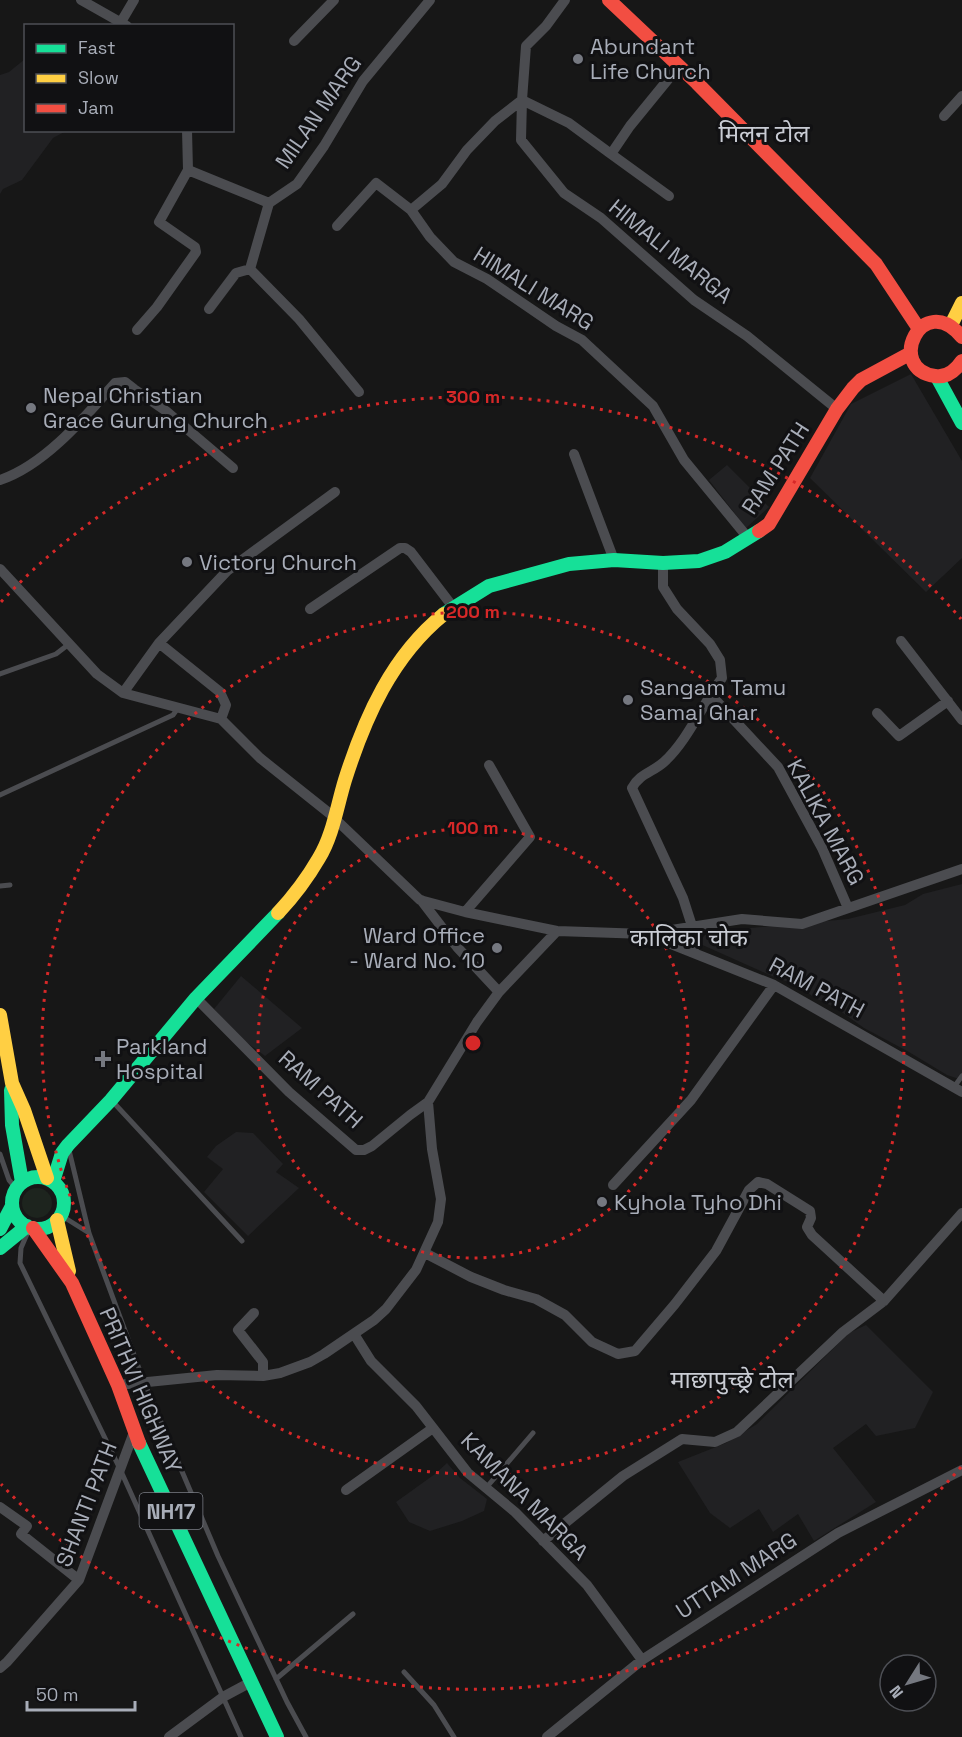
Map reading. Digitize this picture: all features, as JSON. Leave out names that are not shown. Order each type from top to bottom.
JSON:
[{"type":"main road","points":[[609,0],[679,66],[876,264],[919,328]]},
{"type":"main road","points":[[951,325],[962,303]]},
{"type":"main road","points":[[962,337],[951,325],[934,322],[919,328],[914,336],[910,353],[920,370],[937,377],[952,372],[962,361]]},
{"type":"main road","name":"RAM PATH","points":[[614,560],[663,563],[699,561],[725,552],[749,538],[769,524],[837,409],[861,380],[910,353]]},
{"type":"main road","points":[[937,377],[962,423]]},
{"type":"main road","points":[[50,1180],[68,1145],[111,1100],[196,998],[283,906],[320,857],[335,819],[345,780],[368,721],[390,674],[411,645],[432,623],[453,607],[489,586],[569,564],[614,560]]},
{"type":"main road","points":[[0,1016],[12,1083],[50,1180],[62,1194],[63,1208],[59,1218],[72,1283]]},
{"type":"main road","points":[[0,1229],[12,1206],[12,1199],[19,1185],[10,1108],[12,1083]]},
{"type":"main road","points":[[19,1185],[38,1177],[50,1180]]},
{"type":"main road","name":"PRITHVI HIGHWAY","points":[[12,1206],[15,1215],[30,1227],[72,1283],[118,1386],[134,1432],[277,1737]]},
{"type":"main road","points":[[0,1248],[30,1227],[46,1227],[59,1218]]},
{"type":"street","points":[[81,0],[124,24],[134,0]]},
{"type":"street","points":[[294,41],[334,0]]},
{"type":"street","name":"MILAN MARG","points":[[269,203],[297,184],[324,146],[363,81],[430,0]]},
{"type":"street","name":"HIMALI MARGA","points":[[565,0],[546,26],[526,46],[521,140],[564,193],[601,218],[694,300],[747,336],[837,409]]},
{"type":"street","points":[[611,154],[630,126],[679,66]]},
{"type":"street","points":[[944,116],[962,96]]},
{"type":"street","points":[[411,210],[442,184],[467,150],[495,121],[522,100],[568,123],[669,196]]},
{"type":"street","points":[[137,330],[196,252],[195,247],[159,222],[188,170],[187,132]]},
{"type":"street","points":[[188,170],[269,203],[250,269]]},
{"type":"street","name":"HIMALI MARG","points":[[337,226],[376,183],[411,210],[430,237],[454,262],[488,279],[556,326],[582,340],[653,406],[684,460],[749,538]]},
{"type":"street","points":[[209,309],[236,273],[250,269]]},
{"type":"street","points":[[250,269],[299,319],[359,392]]},
{"type":"street","points":[[0,480],[9,477],[70,434],[115,383],[125,382],[166,411],[233,468]]},
{"type":"street","points":[[574,454],[614,560]]},
{"type":"street","points":[[123,693],[159,644],[226,571],[335,492]]},
{"type":"street","points":[[310,609],[400,548],[411,552],[453,607]]},
{"type":"street","points":[[663,563],[663,587],[677,609],[710,644],[720,660],[722,678],[674,753],[660,766],[641,776],[632,788],[683,898],[692,926],[694,953]]},
{"type":"street","points":[[0,569],[97,675],[123,693],[220,719],[260,758],[335,819],[420,900],[457,947],[499,992]]},
{"type":"street","points":[[901,641],[962,720]]},
{"type":"street","points":[[159,644],[220,692],[226,705],[220,719]]},
{"type":"street","name":"KALIKA MARG","points":[[710,694],[778,767],[822,848],[848,908]]},
{"type":"street","points":[[877,713],[899,736],[948,701]]},
{"type":"street","points":[[465,912],[530,837],[489,765]]},
{"type":"street","points":[[420,900],[557,931],[646,934],[742,919],[802,924],[962,869]]},
{"type":"street","points":[[118,1386],[217,1375],[262,1376],[280,1373],[310,1362],[354,1334],[386,1309],[416,1270],[438,1222],[441,1199],[432,1149],[428,1102],[477,1022],[499,992],[557,931]]},
{"type":"street","name":"RAM PATH","points":[[646,934],[774,985],[958,1089]]},
{"type":"street","points":[[613,1185],[691,1100],[774,985]]},
{"type":"street","name":"RAM PATH","points":[[196,998],[289,1092],[356,1150],[364,1150],[372,1146],[428,1102]]},
{"type":"street","points":[[425,1253],[471,1277],[536,1299],[565,1315],[592,1342],[618,1354],[635,1351],[716,1251],[749,1190],[758,1182],[766,1184],[810,1211],[811,1218],[807,1227],[812,1235],[884,1301]]},
{"type":"street","points":[[543,1541],[623,1476],[682,1439],[715,1442],[737,1432],[843,1332],[884,1301],[962,1213]]},
{"type":"street","points":[[254,1313],[238,1330],[263,1362],[262,1376]]},
{"type":"street","name":"KAMANA MARGA","points":[[354,1334],[371,1361],[416,1406],[468,1473],[515,1512],[587,1585],[642,1660]]},
{"type":"street","points":[[346,1490],[432,1428]]},
{"type":"street","name":"SHANTI PATH","points":[[0,1668],[79,1580],[134,1432]]},
{"type":"street","name":"UTTAM MARG","points":[[547,1737],[642,1660],[838,1533],[962,1470]]},
{"type":"street","points":[[0,1507],[27,1526],[21,1534],[79,1580]]},
{"type":"street","points":[[169,1737],[223,1697],[251,1682]]},
{"type":"lane","points":[[0,674],[56,654],[69,644]]},
{"type":"lane","points":[[0,795],[173,715],[178,708]]},
{"type":"lane","points":[[0,886],[10,885]]},
{"type":"lane","points":[[958,1089],[962,1076]]},
{"type":"lane","points":[[111,1100],[242,1241]]},
{"type":"lane","points":[[68,1145],[89,1233],[144,1382],[218,1556],[306,1737]]},
{"type":"lane","points":[[0,1154],[9,1180],[19,1185]]},
{"type":"lane","points":[[59,1218],[89,1233]]},
{"type":"lane","points":[[30,1227],[21,1248],[20,1263],[120,1469],[241,1737]]},
{"type":"lane","points":[[486,1488],[533,1433]]},
{"type":"lane","points":[[276,1679],[353,1614]]},
{"type":"lane","points":[[404,1672],[434,1705],[454,1737]]},
{"type":"shaded area","points":[[24,60],[24,132],[64,132],[53,138],[22,180],[3,189],[0,194],[0,75],[9,72]]},
{"type":"shaded area","points":[[911,374],[962,461],[962,558],[926,592],[810,478],[851,404]]},
{"type":"shaded area","points":[[727,465],[769,507],[746,528],[709,480]]},
{"type":"shaded area","points":[[962,884],[962,1080],[947,1075],[864,1028],[836,1008],[813,997],[802,987],[698,943],[708,932],[848,919],[905,905],[923,894]]},
{"type":"shaded area","points":[[241,976],[302,1028],[265,1056],[238,1036],[214,1009]]},
{"type":"shaded area","points":[[236,1132],[253,1133],[283,1164],[276,1172],[299,1188],[248,1236],[204,1192],[223,1169],[207,1157],[216,1146]]},
{"type":"shaded area","points":[[37,1188],[48,1192],[52,1203],[48,1214],[37,1218],[26,1214],[22,1203],[26,1192]]},
{"type":"shaded area","points":[[866,1325],[933,1392],[915,1428],[876,1436],[866,1424],[833,1448],[876,1502],[814,1541],[798,1514],[773,1532],[759,1509],[730,1528],[710,1513],[678,1462],[726,1443],[757,1424],[849,1333]]},
{"type":"shaded area","points":[[447,1463],[460,1478],[487,1499],[484,1511],[430,1531],[409,1522],[396,1502]]},
{"type":"traffic: fast","points":[[937,377],[962,423]]},
{"type":"traffic: fast","points":[[444,614],[489,586],[569,564],[614,560],[663,563],[699,561],[725,552],[759,531]]},
{"type":"traffic: fast","points":[[53,1182],[62,1153],[68,1145],[111,1100],[196,998],[278,913]]},
{"type":"traffic: fast","points":[[11,1090],[12,1125],[22,1182]]},
{"type":"traffic: fast","points":[[38,1177],[48,1179],[56,1185],[62,1193],[64,1203],[62,1213],[56,1221],[48,1227],[38,1229],[28,1227],[20,1221],[14,1213],[12,1203],[14,1193],[20,1185],[28,1179],[38,1177]]},
{"type":"traffic: fast","points":[[0,1229],[12,1206]]},
{"type":"traffic: fast","points":[[0,1248],[27,1226]]},
{"type":"traffic: fast","points":[[139,1443],[277,1737]]},
{"type":"traffic: slow","points":[[951,325],[962,303]]},
{"type":"traffic: slow","points":[[278,913],[305,880],[324,849],[353,757],[382,689],[409,649],[444,614]]},
{"type":"traffic: slow","points":[[0,1015],[12,1083],[24,1110],[47,1178]]},
{"type":"traffic: slow","points":[[57,1220],[69,1271]]},
{"type":"traffic: jam","points":[[609,0],[697,83],[876,264],[919,329]]},
{"type":"traffic: jam","points":[[962,337],[947,325],[934,322],[923,326],[915,336],[911,348],[912,360],[920,370],[935,376],[951,373],[962,361]]},
{"type":"traffic: jam","points":[[759,531],[769,524],[837,409],[853,388],[861,380],[911,353]]},
{"type":"traffic: jam","points":[[33,1228],[72,1283],[118,1385],[139,1443]]},
{"type":"place","name":"Abundant Life Church","points":[[578,59]]},
{"type":"place","name":"Nepal Christian Grace Gurung Church","points":[[31,408]]},
{"type":"place","name":"Victory Church","points":[[187,562]]},
{"type":"place","name":"Sangam Tamu Samaj Ghar","points":[[628,700]]},
{"type":"place","name":"Ward Office - Ward No. 10","points":[[497,948]]},
{"type":"place","name":"Parkland Hospital","points":[[103,1059]]},
{"type":"place","name":"Kyhola Tyho Dhi","points":[[602,1202]]},
{"type":"district","name":"मिलन टोल","points":[[764,133]]},
{"type":"district","name":"कालिका चोक","points":[[689,937]]},
{"type":"district","name":"माछापुच्छ्रे टोल","points":[[732,1379]]}]
